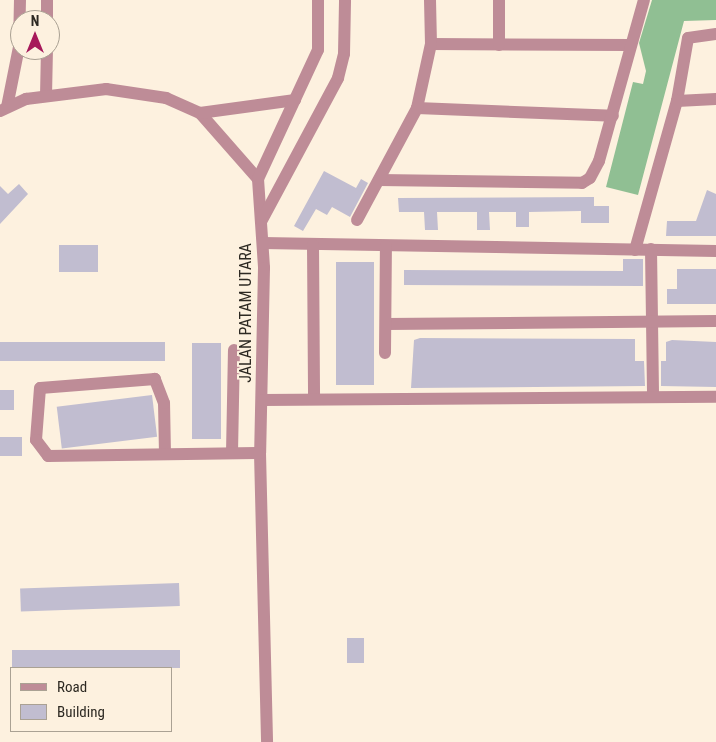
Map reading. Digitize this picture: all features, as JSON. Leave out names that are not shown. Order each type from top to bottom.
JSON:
[{"type":"street","points":[[4,109],[19,46],[20,0]]},
{"type":"street","points":[[200,112],[258,179],[318,50],[318,0]]},
{"type":"street","points":[[260,224],[338,78],[344,54],[345,0]]},
{"type":"street","points":[[357,220],[417,108],[431,44],[430,0]]},
{"type":"street","points":[[499,45],[500,0]]},
{"type":"street","points":[[379,180],[582,183],[599,161],[613,116],[630,44],[644,0]]},
{"type":"street","points":[[635,250],[677,101],[688,38],[716,34]]},
{"type":"street","points":[[431,44],[630,44]]},
{"type":"street","points":[[46,96],[47,60]]},
{"type":"street","points":[[4,109],[46,96],[136,90],[200,112],[295,100]]},
{"type":"street","points":[[677,101],[716,100]]},
{"type":"street","points":[[417,108],[613,116]]},
{"type":"street","name":"JALAN PATAM UTARA","points":[[258,179],[260,224],[263,243],[263,400],[260,453],[267,742]]},
{"type":"street","points":[[263,243],[716,251]]},
{"type":"street","points":[[313,245],[314,399]]},
{"type":"street","points":[[385,353],[386,246]]},
{"type":"street","points":[[651,249],[653,397]]},
{"type":"street","points":[[386,324],[652,320],[716,321]]},
{"type":"street","points":[[232,453],[234,350]]},
{"type":"street","points":[[165,454],[164,403],[155,379],[40,388],[36,440],[37,447],[48,456],[260,453]]},
{"type":"street","points":[[263,400],[716,397]]},
{"type":"green space","points":[[652,0],[716,0],[716,20],[684,21],[638,195],[606,187],[633,82],[643,84],[646,71],[639,43]]},
{"type":"building","points":[[324,171],[356,188],[361,179],[368,183],[350,217],[332,207],[327,215],[316,209],[303,231],[294,226]]},
{"type":"building","points":[[19,184],[28,194],[0,224],[0,186],[8,194]]},
{"type":"building","points":[[707,190],[716,194],[716,236],[666,236],[667,221],[696,221]]},
{"type":"building","points":[[594,197],[594,206],[609,206],[609,223],[581,223],[581,211],[529,212],[529,227],[516,227],[516,212],[489,212],[490,230],[477,230],[477,212],[437,212],[438,230],[425,230],[424,212],[399,212],[398,198]]},
{"type":"building","points":[[59,245],[98,245],[98,272],[59,272]]},
{"type":"building","points":[[623,259],[643,259],[643,286],[404,285],[404,270],[623,271]]},
{"type":"building","points":[[336,262],[374,262],[374,385],[336,385]]},
{"type":"building","points":[[677,269],[716,269],[716,304],[667,304],[667,289],[677,289]]},
{"type":"building","points":[[420,338],[635,339],[635,361],[644,361],[645,386],[411,388],[414,340]]},
{"type":"building","points":[[672,340],[716,342],[716,387],[661,386],[661,361],[666,361],[666,342]]},
{"type":"building","points":[[0,342],[165,342],[165,361],[0,361]]},
{"type":"building","points":[[192,343],[221,343],[221,439],[192,439]]},
{"type":"building","points":[[0,390],[14,390],[14,410],[0,410]]},
{"type":"building","points":[[152,395],[157,437],[62,448],[57,407]]},
{"type":"building","points":[[0,437],[22,437],[22,456],[0,456]]},
{"type":"building","points":[[179,583],[180,606],[21,612],[20,589]]},
{"type":"building","points":[[347,638],[364,638],[364,663],[347,663]]},
{"type":"building","points":[[12,650],[180,650],[180,668],[12,667]]}]
